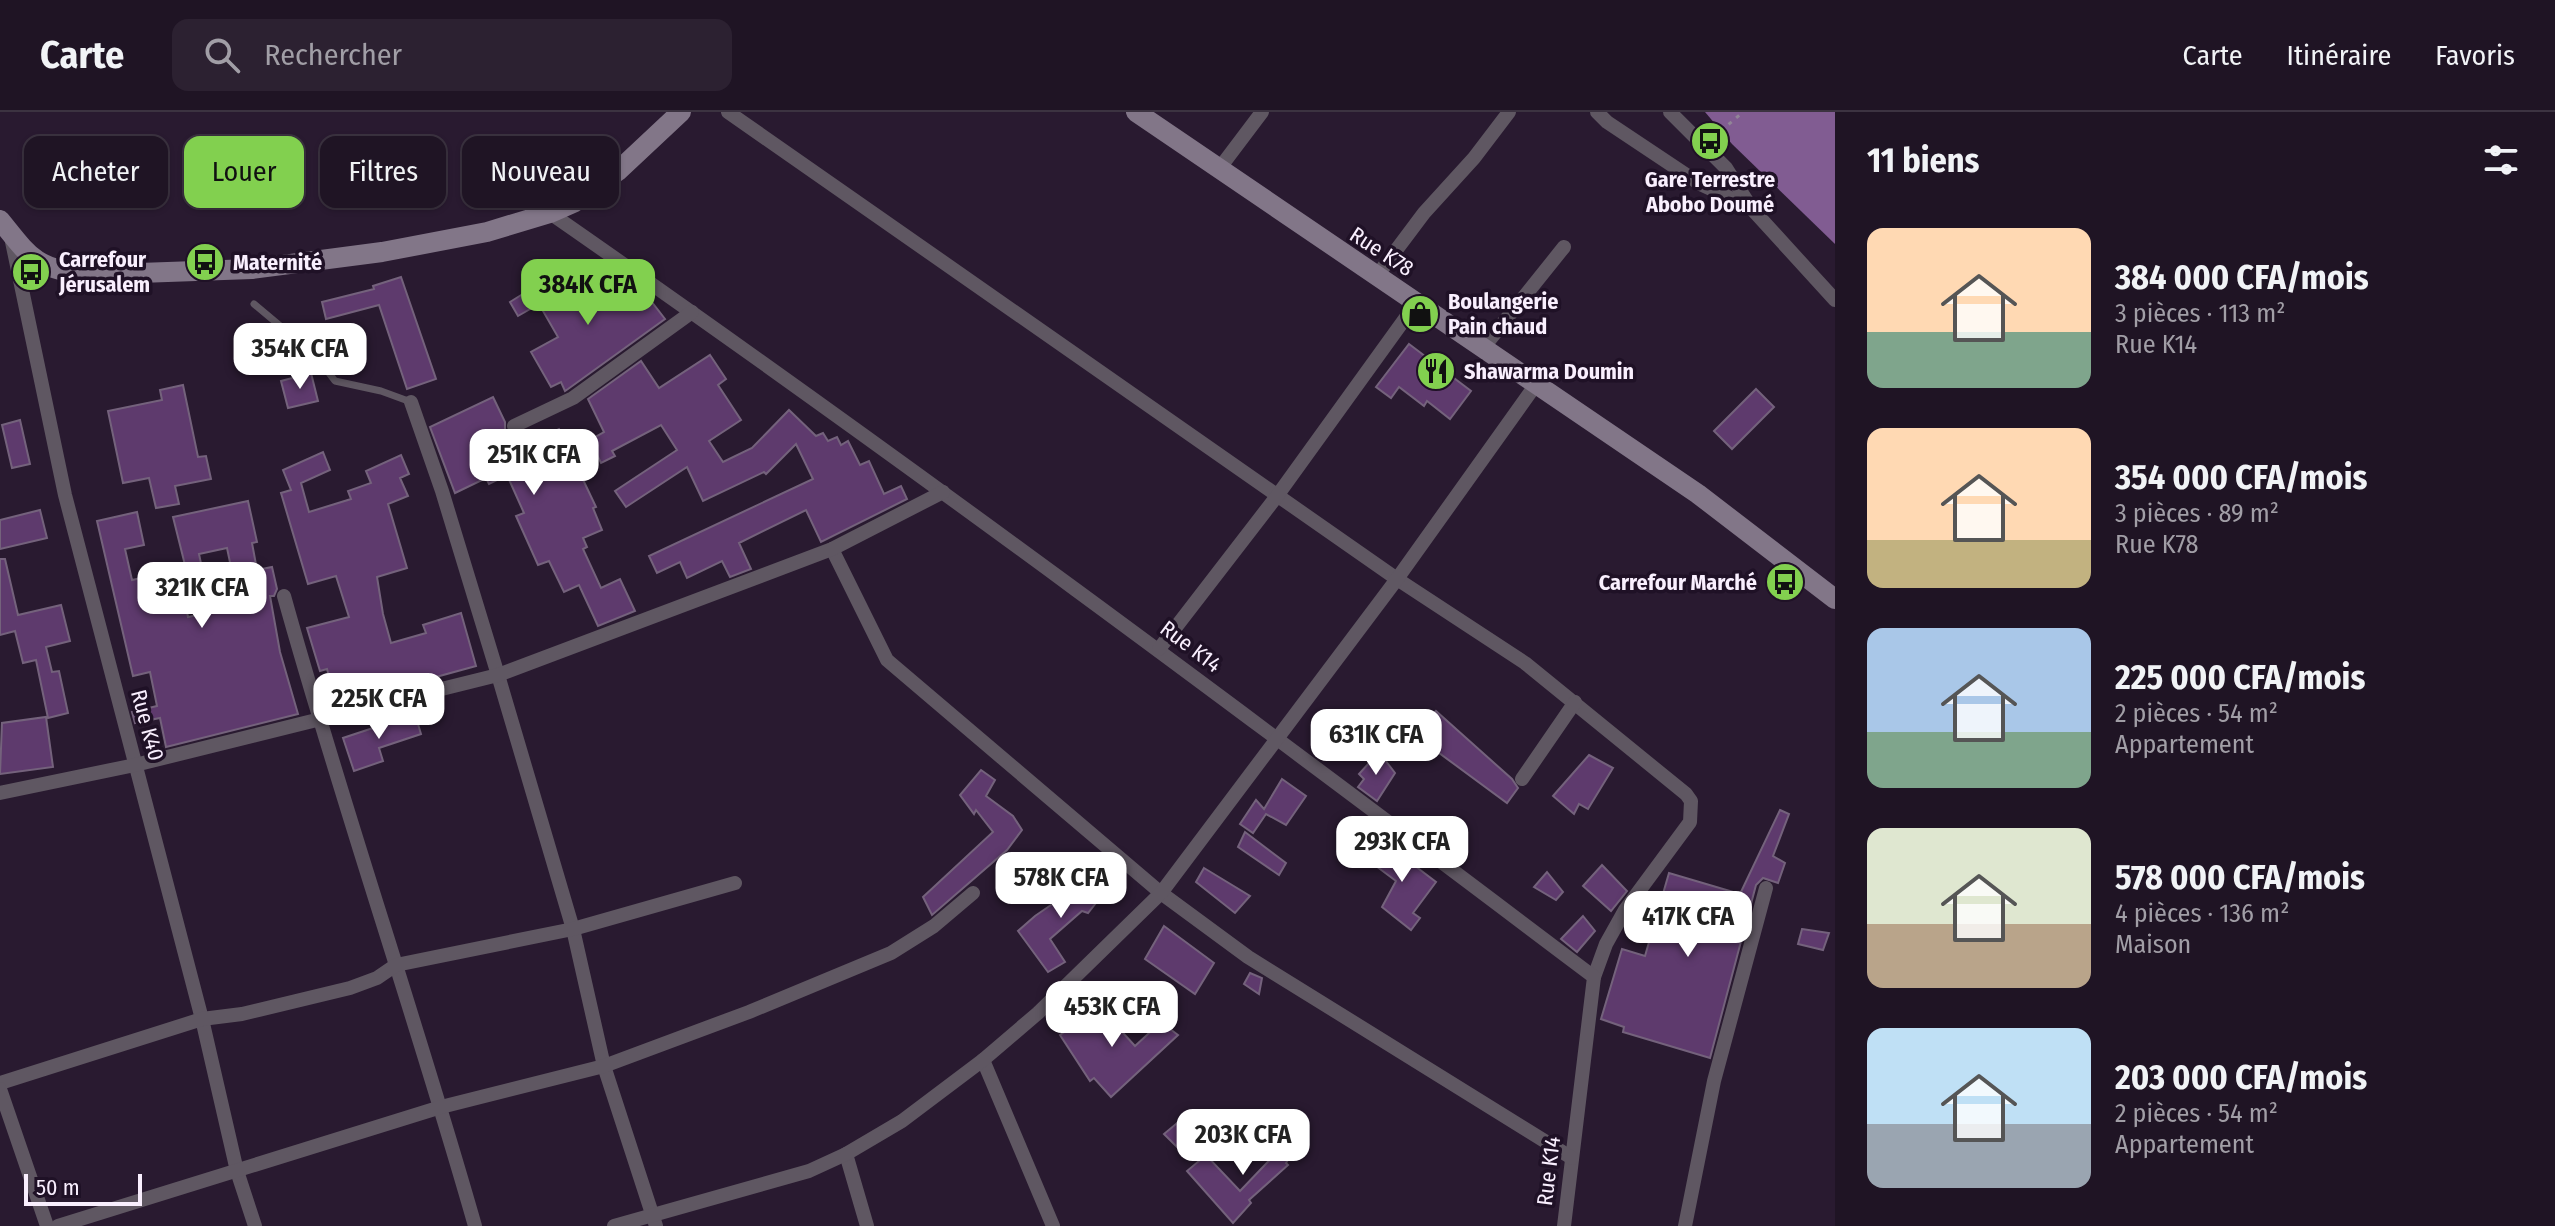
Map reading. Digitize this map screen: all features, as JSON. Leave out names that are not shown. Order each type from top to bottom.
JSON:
[{"type":"street","points":[[5,226],[33,260],[58,271],[83,275],[252,269],[368,254],[487,232],[575,202],[618,171],[681,112]]},
{"type":"street","points":[[728,112],[1397,579],[1525,663],[1686,794],[1693,813],[1680,838],[1625,910],[1606,944],[1594,977]]},
{"type":"street","name":"Rue K78","points":[[1136,112],[1698,494],[1835,599]]},
{"type":"street","points":[[1219,169],[1262,112]]},
{"type":"street","points":[[1376,277],[1424,213],[1474,158],[1509,112]]},
{"type":"street","points":[[1597,112],[1607,122],[1700,184],[1752,209]]},
{"type":"street","points":[[1670,112],[1726,168],[1752,209],[1835,300]]},
{"type":"street","name":"Rue K14","points":[[550,213],[1159,649],[1594,977],[1564,1226]]},
{"type":"street","name":"Rue K40","points":[[5,226],[65,495],[202,1019],[237,1171],[255,1226]]},
{"type":"street","points":[[1483,348],[1564,247]]},
{"type":"street","points":[[1159,649],[1277,496],[1417,302]]},
{"type":"street","points":[[514,426],[573,398],[692,312]]},
{"type":"street","points":[[614,1226],[654,1221],[809,1171],[846,1154],[902,1121],[983,1060],[1038,1013],[1161,893],[1397,579],[1537,383]]},
{"type":"street","points":[[411,402],[442,491],[498,675],[573,929],[604,1066],[654,1221]]},
{"type":"street","points":[[0,793],[135,765],[498,675],[832,549],[943,492]]},
{"type":"street","points":[[832,549],[887,660],[1161,893],[1248,957],[1572,1158]]},
{"type":"street","points":[[284,596],[318,720],[441,1107],[475,1226]]},
{"type":"street","points":[[1522,779],[1575,702]]},
{"type":"street","points":[[47,1226],[0,1086],[202,1019],[242,1014],[350,988],[377,978],[396,965],[573,929],[735,883]]},
{"type":"street","points":[[1685,1226],[1714,1081],[1766,888]]},
{"type":"street","points":[[58,1226],[441,1107],[604,1066],[749,1012],[891,953],[934,926],[973,893]]},
{"type":"street","points":[[983,1060],[1053,1226]]},
{"type":"street","points":[[846,1154],[867,1226]]},
{"type":"lane","points":[[254,304],[316,356],[335,381],[381,391],[411,402]]},
{"type":"path","points":[[1721,131],[1743,112]]},
{"type":"shaded area","points":[[1705,112],[1835,112],[1835,244],[1732,144]]},
{"type":"building","points":[[614,272],[635,299],[644,292],[665,319],[565,391],[561,382],[551,387],[531,352],[558,337],[539,304],[518,316],[510,302],[547,279],[563,305]]},
{"type":"building","points":[[401,277],[436,379],[407,389],[379,305],[326,319],[322,302],[374,289],[373,286]]},
{"type":"building","points":[[1409,344],[1471,391],[1450,419],[1427,401],[1424,406],[1399,387],[1391,398],[1376,387]]},
{"type":"building","points":[[710,355],[726,379],[718,385],[741,420],[709,441],[723,462],[752,448],[789,410],[816,436],[823,433],[828,441],[837,437],[841,445],[848,441],[860,465],[869,461],[884,494],[901,486],[907,499],[821,542],[806,510],[739,543],[751,569],[730,577],[722,561],[687,578],[680,562],[657,573],[649,556],[813,479],[796,444],[766,474],[764,472],[703,501],[687,467],[626,507],[615,491],[677,450],[661,425],[612,451],[615,456],[601,463],[590,440],[604,432],[588,399],[641,361],[659,388]]},
{"type":"building","points":[[311,373],[318,401],[288,408],[281,381]]},
{"type":"building","points":[[183,385],[198,457],[206,456],[211,479],[175,486],[179,504],[156,508],[149,478],[123,483],[108,411],[162,400],[160,390]]},
{"type":"building","points":[[1756,389],[1774,407],[1732,449],[1714,431]]},
{"type":"building","points":[[493,397],[505,422],[505,430],[518,449],[559,429],[596,507],[593,508],[602,530],[583,538],[587,547],[583,549],[601,588],[620,579],[635,611],[598,626],[579,585],[564,592],[549,561],[538,565],[516,516],[524,513],[507,475],[489,484],[486,478],[455,493],[430,427]]},
{"type":"building","points":[[20,420],[30,464],[12,468],[2,425]]},
{"type":"building","points":[[323,452],[330,470],[301,483],[309,512],[351,499],[348,491],[371,483],[366,471],[401,455],[409,474],[400,478],[408,496],[388,504],[407,568],[377,577],[391,643],[426,633],[423,625],[461,613],[476,666],[436,677],[437,680],[337,705],[327,669],[320,671],[307,628],[349,617],[336,576],[308,584],[281,493],[291,490],[283,470]]},
{"type":"building","points":[[248,501],[257,542],[252,543],[257,570],[272,567],[277,589],[274,596],[270,596],[280,652],[298,714],[166,747],[160,718],[135,723],[132,712],[157,706],[150,672],[133,676],[97,521],[137,512],[144,545],[125,549],[132,580],[155,575],[156,581],[180,576],[188,617],[229,608],[226,592],[236,591],[227,548],[199,554],[203,573],[188,577],[173,517]]},
{"type":"building","points":[[40,510],[47,538],[0,549],[0,520]]},
{"type":"building","points":[[0,559],[5,559],[18,615],[61,605],[70,641],[46,647],[52,672],[59,671],[68,713],[48,718],[36,660],[23,663],[15,631],[0,635]]},
{"type":"building","points":[[1436,711],[1512,779],[1518,788],[1507,803],[1416,736]]},
{"type":"building","points":[[415,714],[421,734],[379,748],[383,761],[354,771],[343,738]]},
{"type":"building","points":[[46,717],[53,767],[0,774],[2,723]]},
{"type":"building","points":[[1379,752],[1395,773],[1377,801],[1358,787],[1364,779],[1359,774]]},
{"type":"building","points":[[1589,755],[1613,768],[1588,809],[1579,804],[1574,814],[1553,796]]},
{"type":"building","points":[[981,770],[995,780],[986,796],[1013,816],[1022,830],[1007,850],[932,915],[923,897],[993,832],[960,795]]},
{"type":"building","points":[[1282,779],[1306,796],[1286,825],[1266,814],[1253,833],[1240,824],[1256,800],[1264,809]]},
{"type":"building","points":[[1780,810],[1789,814],[1773,856],[1785,863],[1778,883],[1763,878],[1756,885],[1710,1058],[1623,1032],[1624,1027],[1601,1019],[1622,949],[1645,956],[1669,873],[1740,894]]},
{"type":"building","points":[[1245,832],[1286,863],[1279,875],[1238,847]]},
{"type":"building","points":[[1381,840],[1436,882],[1413,913],[1420,918],[1411,930],[1382,907],[1396,881],[1368,860]]},
{"type":"building","points":[[1602,865],[1627,891],[1611,911],[1583,886]]},
{"type":"building","points":[[1204,868],[1250,896],[1235,913],[1196,882]]},
{"type":"building","points":[[1547,872],[1563,892],[1556,900],[1534,887]]},
{"type":"building","points":[[1096,874],[1111,893],[1088,913],[1082,911],[1050,939],[1065,962],[1048,972],[1018,931]]},
{"type":"building","points":[[1583,916],[1595,931],[1577,952],[1561,939]]},
{"type":"building","points":[[1164,926],[1214,963],[1195,994],[1145,959]]},
{"type":"building","points":[[1802,929],[1829,933],[1823,950],[1798,944]]},
{"type":"building","points":[[1250,973],[1262,978],[1259,994],[1244,984]]},
{"type":"building","points":[[1093,1000],[1135,1046],[1161,1022],[1178,1035],[1111,1097],[1094,1078],[1090,1081],[1060,1035],[1086,1017],[1082,1012]]},
{"type":"building","points":[[1188,1114],[1198,1130],[1183,1153],[1164,1134]]},
{"type":"building","points":[[1304,1124],[1308,1128],[1286,1163],[1288,1165],[1249,1200],[1251,1203],[1233,1223],[1187,1171],[1206,1155],[1240,1191],[1284,1145],[1277,1139],[1283,1127],[1295,1134]]},
{"type":"place","name":"Gare Terrestre Abobo Doumé","points":[[1710,141]]},
{"type":"place","name":"Maternité","points":[[205,262]]},
{"type":"place","name":"Carrefour Jérusalem","points":[[31,272]]},
{"type":"place","name":"Boulangerie Pain chaud","points":[[1420,314]]},
{"type":"place","name":"Shawarma Doumin","points":[[1436,371]]},
{"type":"place","name":"Carrefour Marché","points":[[1785,582]]}]
